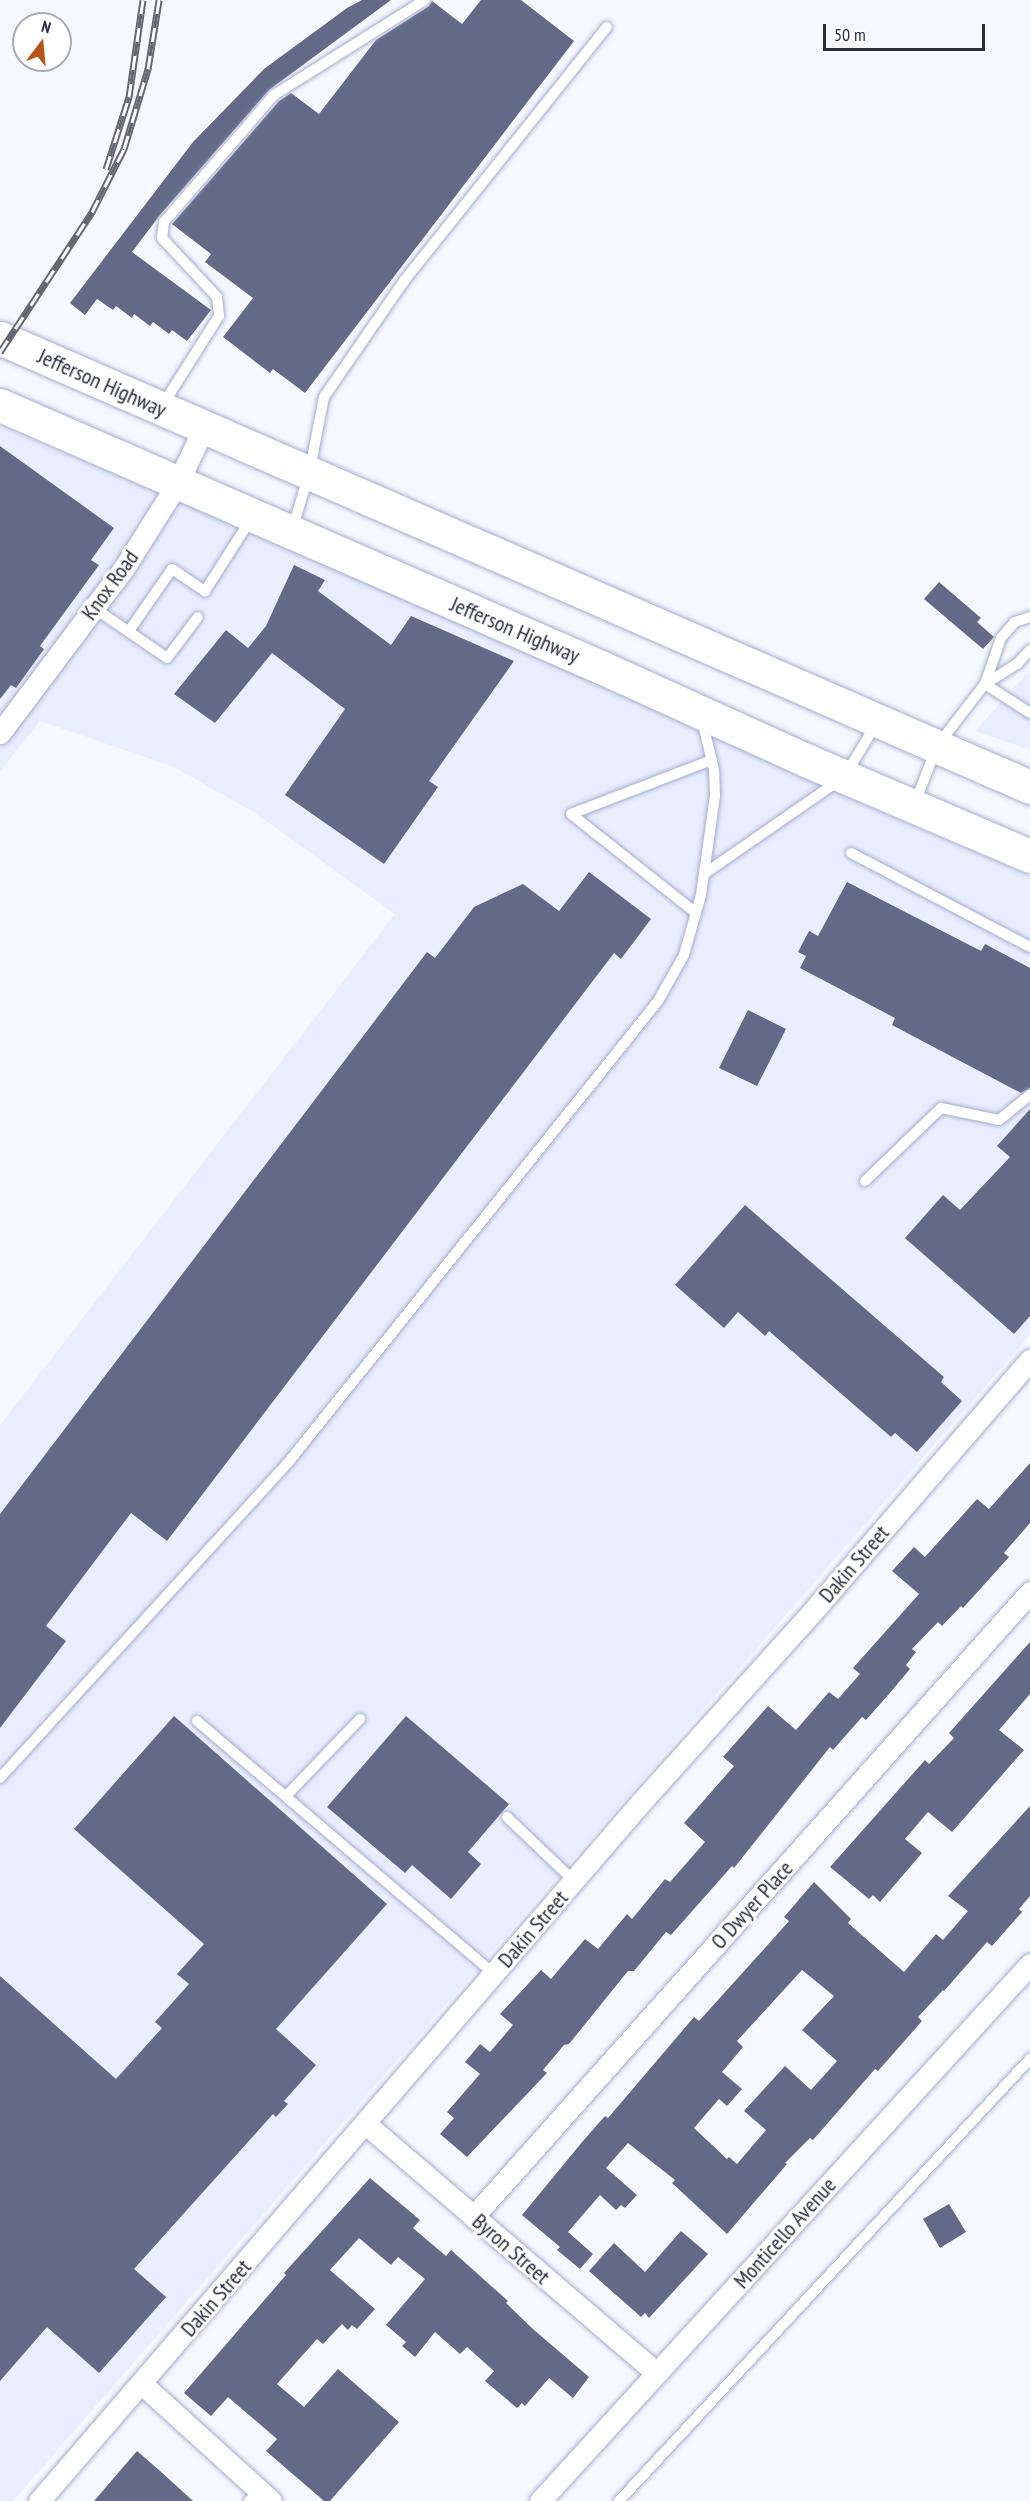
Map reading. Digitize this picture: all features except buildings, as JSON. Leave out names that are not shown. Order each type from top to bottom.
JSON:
[{"type":"main road","name":"Jefferson Highway","points":[[0,338],[1030,787]]},
{"type":"main road","name":"Jefferson Highway","points":[[0,405],[699,711],[844,777],[1030,856]]},
{"type":"street","name":"Knox Road","points":[[0,733],[124,568],[177,484],[204,428]]},
{"type":"street","name":"Dakin Street","points":[[39,2501],[574,1881],[820,1603],[1030,1360]]},
{"type":"street","name":"O Dwyer Place","points":[[473,2217],[1030,1592]]},
{"type":"street","name":"Monticello Avenue","points":[[540,2501],[1030,1964]]},
{"type":"street","name":"Byron Street","points":[[366,2124],[657,2373]]},
{"type":"street","points":[[142,2384],[260,2498]]},
{"type":"lane","points":[[160,408],[219,316],[217,297],[162,238],[164,222],[274,95],[425,0]]},
{"type":"lane","points":[[291,533],[309,474],[324,397],[404,281],[607,27]]},
{"type":"lane","points":[[129,631],[172,570],[205,591],[253,517]]},
{"type":"lane","points":[[94,608],[167,658],[198,617]]},
{"type":"lane","points":[[914,806],[937,746],[985,684],[1001,638],[1015,622],[1030,617]]},
{"type":"lane","points":[[985,684],[1017,664],[1030,650]]},
{"type":"lane","points":[[985,684],[1030,714]]},
{"type":"lane","points":[[0,1778],[298,1450],[658,1001],[684,955],[704,874],[715,796],[712,760],[699,711]]},
{"type":"lane","points":[[704,874],[844,777],[878,720]]},
{"type":"lane","points":[[696,913],[571,814],[712,760]]},
{"type":"lane","points":[[851,853],[1030,947]]},
{"type":"lane","points":[[865,1181],[941,1108],[999,1119],[1030,1095]]},
{"type":"lane","points":[[286,1796],[360,1719]]},
{"type":"lane","points":[[197,1721],[494,1974]]},
{"type":"lane","points":[[507,1817],[574,1881]]},
{"type":"lane","points":[[619,2501],[1030,2059]]},
{"type":"shaded area","points":[[0,426],[575,670],[841,795],[1030,876],[1030,1335],[13,2501],[0,2501],[0,1425],[395,914],[255,813],[174,767],[40,721],[0,772]]},
{"type":"shaded area","points":[[1030,670],[1030,750],[975,731]]},
{"type":"railway","points":[[106,169],[129,97],[143,0]]},
{"type":"railway","points":[[0,352],[92,212],[124,149],[148,69],[159,0]]}]
